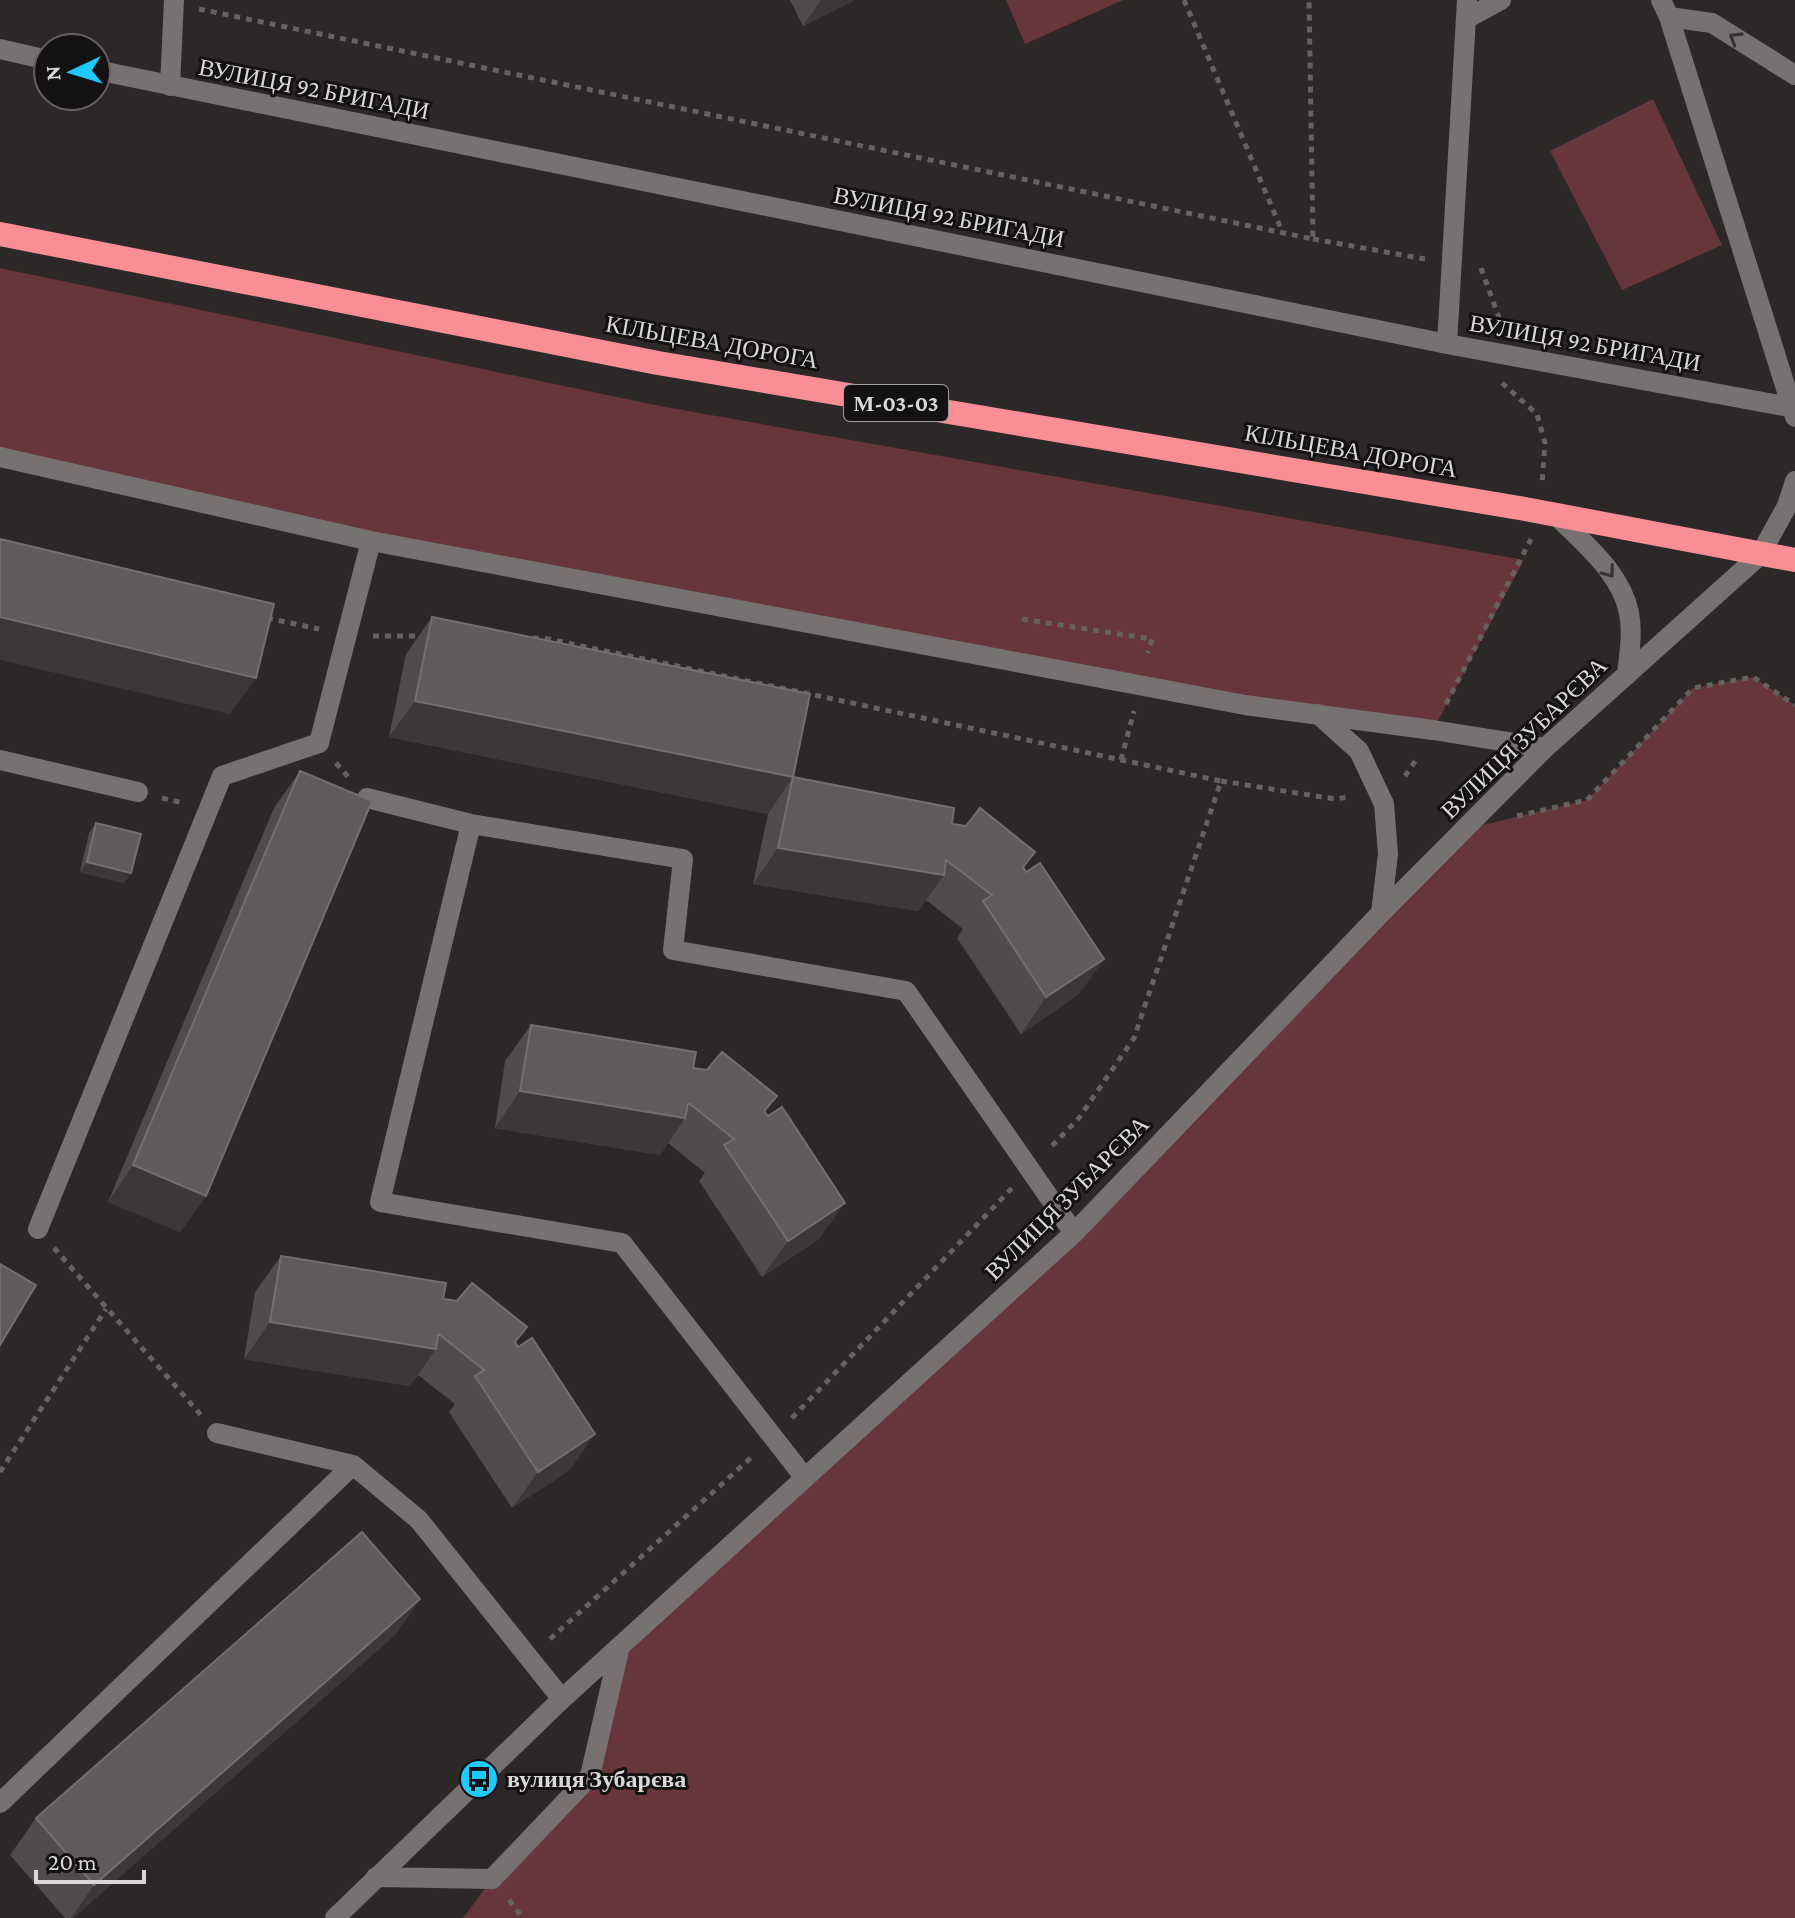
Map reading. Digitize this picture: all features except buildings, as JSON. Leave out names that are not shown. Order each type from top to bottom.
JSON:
[{"type":"highway","name":"КІЛЬЦЕВА ДОРОГА","points":[[0,234],[658,363],[1556,515],[1795,560]]},
{"type":"street","points":[[1447,344],[1467,9],[1501,0]]},
{"type":"street","points":[[170,86],[174,2]]},
{"type":"street","points":[[1665,8],[1712,23],[1795,75]]},
{"type":"street","points":[[1665,8],[1795,411]]},
{"type":"street","points":[[0,49],[32,56]]},
{"type":"street","name":"ВУЛИЦЯ 92 БРИГАДИ","points":[[112,73],[1447,344],[1795,411]]},
{"type":"street","points":[[0,457],[371,541],[1245,705],[1545,748]]},
{"type":"street","name":"ВУЛИЦЯ ЗУБАРЄВА","points":[[335,1918],[562,1699],[1074,1233],[1381,913],[1545,748],[1760,555],[1787,506],[1795,481]]},
{"type":"street","points":[[1556,515],[1602,563],[1620,587],[1629,614],[1627,675]]},
{"type":"street","points":[[38,1229],[222,776],[319,743],[371,541]]},
{"type":"street","points":[[1318,714],[1359,751],[1384,804],[1388,854],[1381,913]]},
{"type":"street","points":[[0,760],[138,792]]},
{"type":"street","points":[[367,798],[471,824],[683,859],[673,950],[906,991],[1074,1233]]},
{"type":"street","points":[[471,824],[380,1202],[622,1243],[805,1478]]},
{"type":"street","points":[[217,1433],[353,1465],[419,1520],[562,1699]]},
{"type":"street","points":[[0,1803],[353,1465]]},
{"type":"street","points":[[376,1877],[492,1879],[590,1776],[620,1646]]},
{"type":"path","points":[[1184,0],[1282,232]]},
{"type":"path","points":[[1309,0],[1313,239]]},
{"type":"path","points":[[174,2],[1313,239],[1425,259]]},
{"type":"path","points":[[1481,268],[1502,326]]},
{"type":"path","points":[[1498,371],[1501,382],[1537,414],[1545,443],[1542,491]]},
{"type":"path","points":[[1440,716],[1532,536]]},
{"type":"path","points":[[1022,619],[1152,639],[1148,653]]},
{"type":"path","points":[[1466,829],[1587,800],[1693,688],[1753,677],[1795,705]]},
{"type":"path","points":[[1121,760],[1135,704]]},
{"type":"path","points":[[319,743],[367,798]]},
{"type":"path","points":[[1405,776],[1420,755]]},
{"type":"path","points":[[1221,781],[1335,799],[1360,793]]},
{"type":"path","points":[[138,792],[208,809]]},
{"type":"path","points":[[38,1229],[217,1433]]},
{"type":"path","points":[[0,1472],[106,1309]]},
{"type":"shaded area","points":[[1006,0],[1123,0],[1025,44]]},
{"type":"shaded area","points":[[1653,99],[1722,245],[1622,290],[1550,151]]},
{"type":"shaded area","points":[[0,268],[660,406],[1524,560],[1433,730],[371,541],[0,457]]},
{"type":"shaded area","points":[[1753,677],[1795,705],[1795,1918],[463,1918],[492,1879],[590,1776],[620,1646],[1074,1233],[1466,829],[1587,800],[1693,688]]},
{"type":"place","name":"вулиця Зубарєва","points":[[479,1779]]}]
